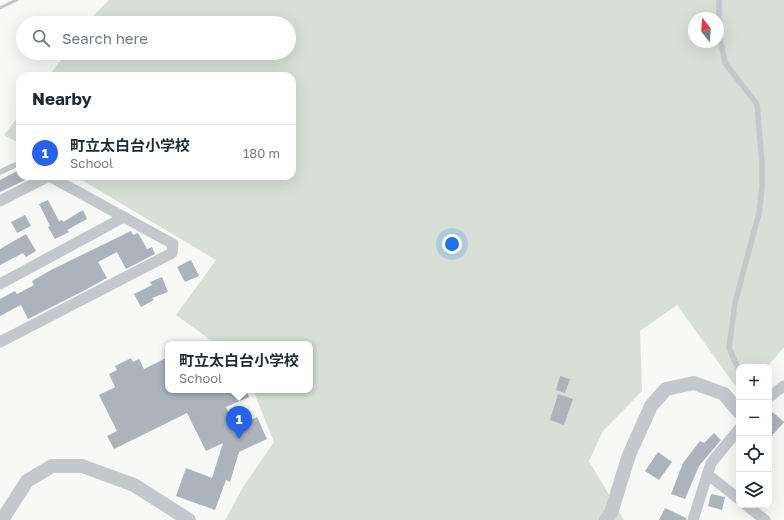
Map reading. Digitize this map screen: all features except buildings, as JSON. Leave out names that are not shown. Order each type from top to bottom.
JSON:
[{"type":"street","points":[[0,202],[41,180]]},
{"type":"street","points":[[0,342],[172,253],[173,244],[56,180]]},
{"type":"street","points":[[0,284],[124,217]]},
{"type":"street","points":[[606,520],[611,513],[629,455],[651,406],[666,389],[694,383],[724,394],[736,408]]},
{"type":"street","points":[[772,394],[784,386]]},
{"type":"street","points":[[693,520],[711,463],[736,433]]},
{"type":"street","points":[[2,520],[27,481],[52,466],[82,466],[134,485],[189,520]]},
{"type":"street","points":[[707,474],[736,497]]},
{"type":"street","points":[[750,508],[765,520]]},
{"type":"lane","points":[[719,0],[719,34],[725,63],[758,104],[762,164],[762,187],[759,213],[735,303],[729,348],[736,364]]},
{"type":"lane","points":[[0,172],[16,164]]},
{"type":"shaded area","points":[[109,0],[784,0],[784,347],[770,364],[736,364],[736,387],[677,305],[640,331],[642,391],[603,431],[589,461],[624,520],[225,520],[245,484],[274,442],[254,393],[313,393],[313,341],[212,341],[176,315],[216,260],[82,180],[296,180],[296,72],[52,72],[61,60],[296,60],[296,16],[94,16]]},
{"type":"shaded area","points":[[16,119],[16,142],[4,135]]},
{"type":"waterway","points":[[0,8],[17,0]]},
{"type":"place","name":"町立太白台小学校","points":[[239,439]]}]
